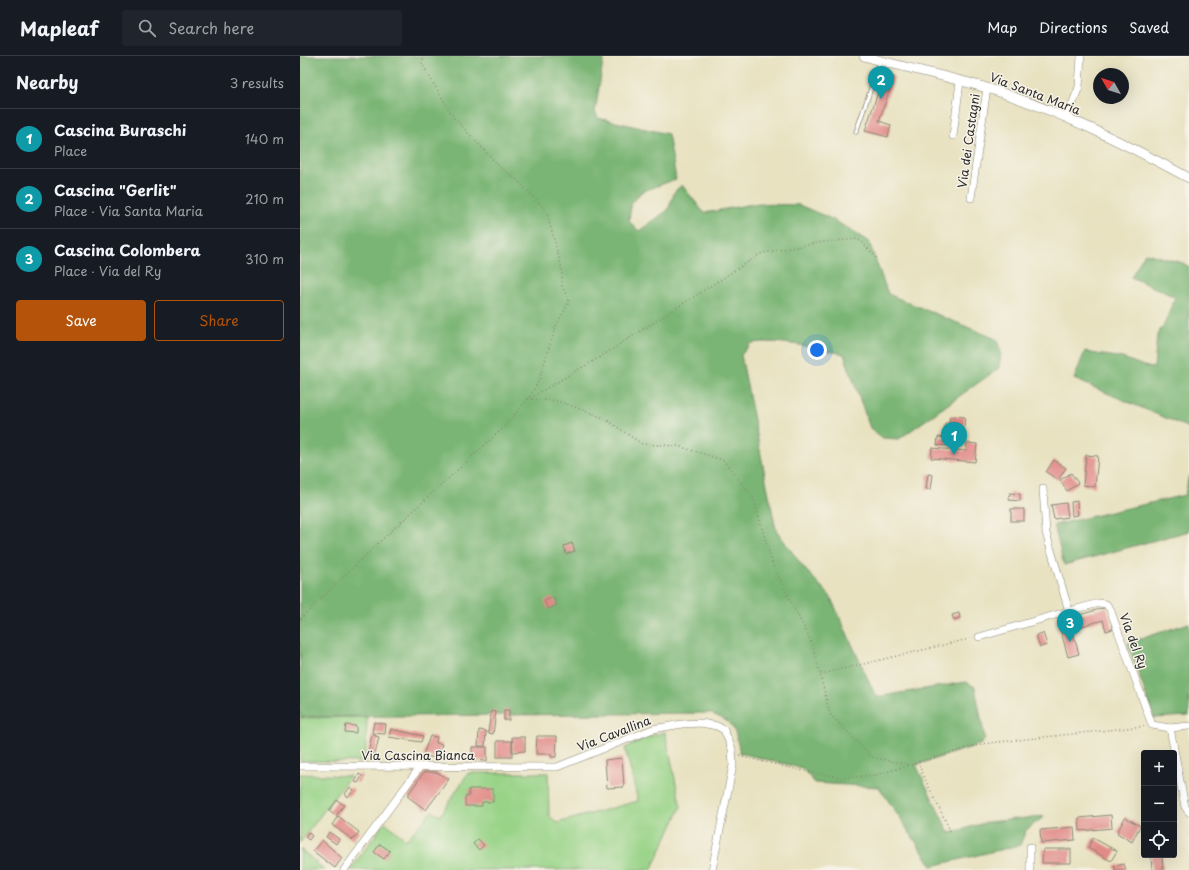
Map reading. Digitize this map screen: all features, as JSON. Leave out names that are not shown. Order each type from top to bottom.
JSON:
[{"type":"street","name":"Via Santa Maria","points":[[864,56],[988,88],[1067,118],[1189,178]]},
{"type":"street","points":[[1067,118],[1079,87],[1081,56]]},
{"type":"street","name":"Via dei Castagni","points":[[953,136],[960,82]]},
{"type":"street","name":"Via dei Castagni","points":[[971,198],[988,88]]},
{"type":"street","points":[[1043,489],[1046,533],[1069,611]]},
{"type":"street","name":"Via del Ry","points":[[979,637],[1069,611],[1100,603],[1106,604],[1110,609],[1152,725]]},
{"type":"street","name":"Via Cavallina","points":[[535,767],[557,767],[653,729],[682,724],[701,723],[717,726],[724,730],[730,741],[733,765],[712,870]]},
{"type":"street","points":[[1152,725],[1170,728],[1189,726]]},
{"type":"street","points":[[1170,728],[1185,807],[1189,812]]},
{"type":"street","name":"Via Cascina Bianca","points":[[300,766],[535,767]]},
{"type":"street","points":[[344,870],[420,767]]},
{"type":"street","points":[[1030,847],[1030,870]]},
{"type":"lane","points":[[856,132],[880,61]]},
{"type":"path","points":[[300,618],[374,547],[503,428],[528,399],[539,380],[556,326],[569,302],[562,286],[562,269],[546,210],[516,178],[501,168],[454,118],[422,64],[424,56]]},
{"type":"path","points":[[528,399],[600,357],[762,253],[822,242],[857,239],[862,242],[878,260]]},
{"type":"path","points":[[528,399],[558,401],[604,418],[642,444],[678,446],[724,460],[753,497],[773,566],[812,643],[830,714],[872,756],[910,765]]},
{"type":"path","points":[[820,674],[979,637]]},
{"type":"path","points":[[733,756],[844,778],[876,775],[919,761],[981,744],[1152,725]]},
{"type":"path","points":[[919,761],[921,771],[951,832]]},
{"type":"green space","points":[[300,56],[604,56],[595,112],[598,118],[668,134],[676,179],[641,192],[631,204],[629,221],[639,231],[668,210],[675,191],[682,185],[704,213],[753,204],[799,205],[834,220],[869,242],[888,294],[996,339],[1001,351],[999,368],[899,439],[883,438],[870,428],[844,354],[786,343],[763,342],[751,343],[741,355],[776,530],[803,567],[830,596],[876,697],[966,682],[975,687],[985,739],[981,744],[916,765],[949,833],[988,822],[1045,816],[1026,830],[1020,845],[932,866],[879,787],[815,783],[802,768],[740,753],[735,731],[729,723],[718,716],[709,713],[300,717]]},
{"type":"green space","points":[[1145,253],[1183,263],[1189,267],[1189,428],[1074,379],[1085,351],[1122,358],[1154,368],[1157,335],[1165,323],[1175,297],[1131,277]]},
{"type":"green space","points":[[1189,475],[1189,531],[1064,565],[1054,525],[1185,495]]},
{"type":"green space","points":[[1189,623],[1189,716],[1154,718],[1128,643]]},
{"type":"green space","points":[[367,717],[365,762],[300,761],[300,718]]},
{"type":"green space","points":[[665,732],[681,807],[651,870],[350,870],[385,822],[406,840],[432,811],[440,816],[468,773],[548,773],[549,815],[557,823],[638,801],[625,748],[651,736]]},
{"type":"green space","points":[[300,774],[350,776],[300,843]]},
{"type":"green space","points":[[300,849],[325,870],[300,870]]},
{"type":"building","points":[[884,74],[894,77],[879,121],[891,125],[888,137],[865,131]]},
{"type":"building","points":[[950,416],[965,417],[964,427],[961,427],[961,436],[945,435],[945,423],[949,423]]},
{"type":"building","points":[[938,437],[948,438],[946,446],[937,445]]},
{"type":"building","points":[[967,443],[977,444],[975,462],[931,458],[932,448],[966,451]]},
{"type":"building","points":[[1086,455],[1098,456],[1095,487],[1083,485]]},
{"type":"building","points":[[1054,460],[1066,468],[1058,480],[1046,472]]},
{"type":"building","points":[[1071,473],[1078,483],[1067,491],[1060,480]]},
{"type":"building","points":[[928,474],[933,475],[931,489],[926,489]]},
{"type":"building","points":[[1010,493],[1020,494],[1020,501],[1009,500]]},
{"type":"building","points":[[1077,501],[1078,515],[1072,516],[1071,502]]},
{"type":"building","points":[[1066,503],[1068,517],[1054,519],[1051,505]]},
{"type":"building","points":[[1011,509],[1024,509],[1024,521],[1011,521]]},
{"type":"building","points":[[572,543],[575,551],[566,554],[564,546]]},
{"type":"building","points":[[553,597],[557,605],[548,609],[544,601]]},
{"type":"building","points":[[1107,607],[1113,629],[1106,631],[1103,620],[1072,629],[1079,654],[1068,657],[1058,621]]},
{"type":"building","points":[[959,613],[960,618],[954,620],[952,615]]},
{"type":"building","points":[[1043,633],[1047,645],[1040,647],[1036,635]]},
{"type":"building","points":[[504,710],[509,710],[509,720],[504,720]]},
{"type":"building","points":[[491,711],[496,712],[493,734],[488,733]]},
{"type":"building","points":[[374,722],[386,724],[385,734],[372,733]]},
{"type":"building","points":[[346,725],[356,726],[356,733],[345,732]]},
{"type":"building","points":[[391,729],[423,736],[421,742],[389,737]]},
{"type":"building","points":[[479,730],[486,731],[485,746],[478,746]]},
{"type":"building","points":[[372,735],[379,737],[375,754],[368,752]]},
{"type":"building","points":[[430,736],[437,737],[436,743],[442,744],[438,759],[423,755]]},
{"type":"building","points":[[537,736],[557,736],[556,757],[551,757],[551,754],[536,754]]},
{"type":"building","points":[[512,737],[525,737],[525,751],[513,752]]},
{"type":"building","points":[[497,741],[512,741],[512,757],[497,757]]},
{"type":"building","points":[[472,747],[487,747],[487,761],[472,760]]},
{"type":"building","points":[[622,758],[624,787],[607,788],[605,760]]},
{"type":"building","points":[[424,772],[436,772],[449,779],[426,810],[407,796]]},
{"type":"building","points":[[359,774],[362,776],[358,783],[355,782]]},
{"type":"building","points":[[350,787],[354,790],[348,797],[345,794]]},
{"type":"building","points":[[469,789],[493,789],[493,802],[482,802],[482,806],[465,806],[465,796],[469,796]]},
{"type":"building","points":[[337,800],[344,805],[336,816],[329,811]]},
{"type":"building","points":[[1111,815],[1112,828],[1080,831],[1079,818]]},
{"type":"building","points":[[338,816],[359,832],[353,840],[332,825]]},
{"type":"building","points":[[1125,817],[1140,826],[1132,842],[1117,833]]},
{"type":"building","points":[[1074,827],[1075,840],[1041,843],[1040,830]]},
{"type":"building","points":[[308,832],[312,836],[309,840],[305,837]]},
{"type":"building","points":[[329,832],[339,839],[336,844],[326,837]]},
{"type":"building","points":[[1093,838],[1117,851],[1111,861],[1088,848]]},
{"type":"building","points":[[478,839],[484,845],[479,850],[473,844]]},
{"type":"building","points":[[322,840],[342,858],[335,868],[313,851]]},
{"type":"building","points":[[380,844],[390,851],[384,859],[374,852]]},
{"type":"building","points":[[1043,849],[1071,849],[1071,863],[1042,863]]},
{"type":"building","points":[[1151,858],[1162,858],[1163,870],[1152,870]]},
{"type":"building","points":[[1124,864],[1126,870],[1115,870],[1114,866]]},
{"type":"place","name":"Cascina \"Gerlit\"","points":[[881,99]]},
{"type":"place","name":"Cascina Buraschi","points":[[954,455]]},
{"type":"place","name":"Cascina Colombera","points":[[1070,642]]}]
